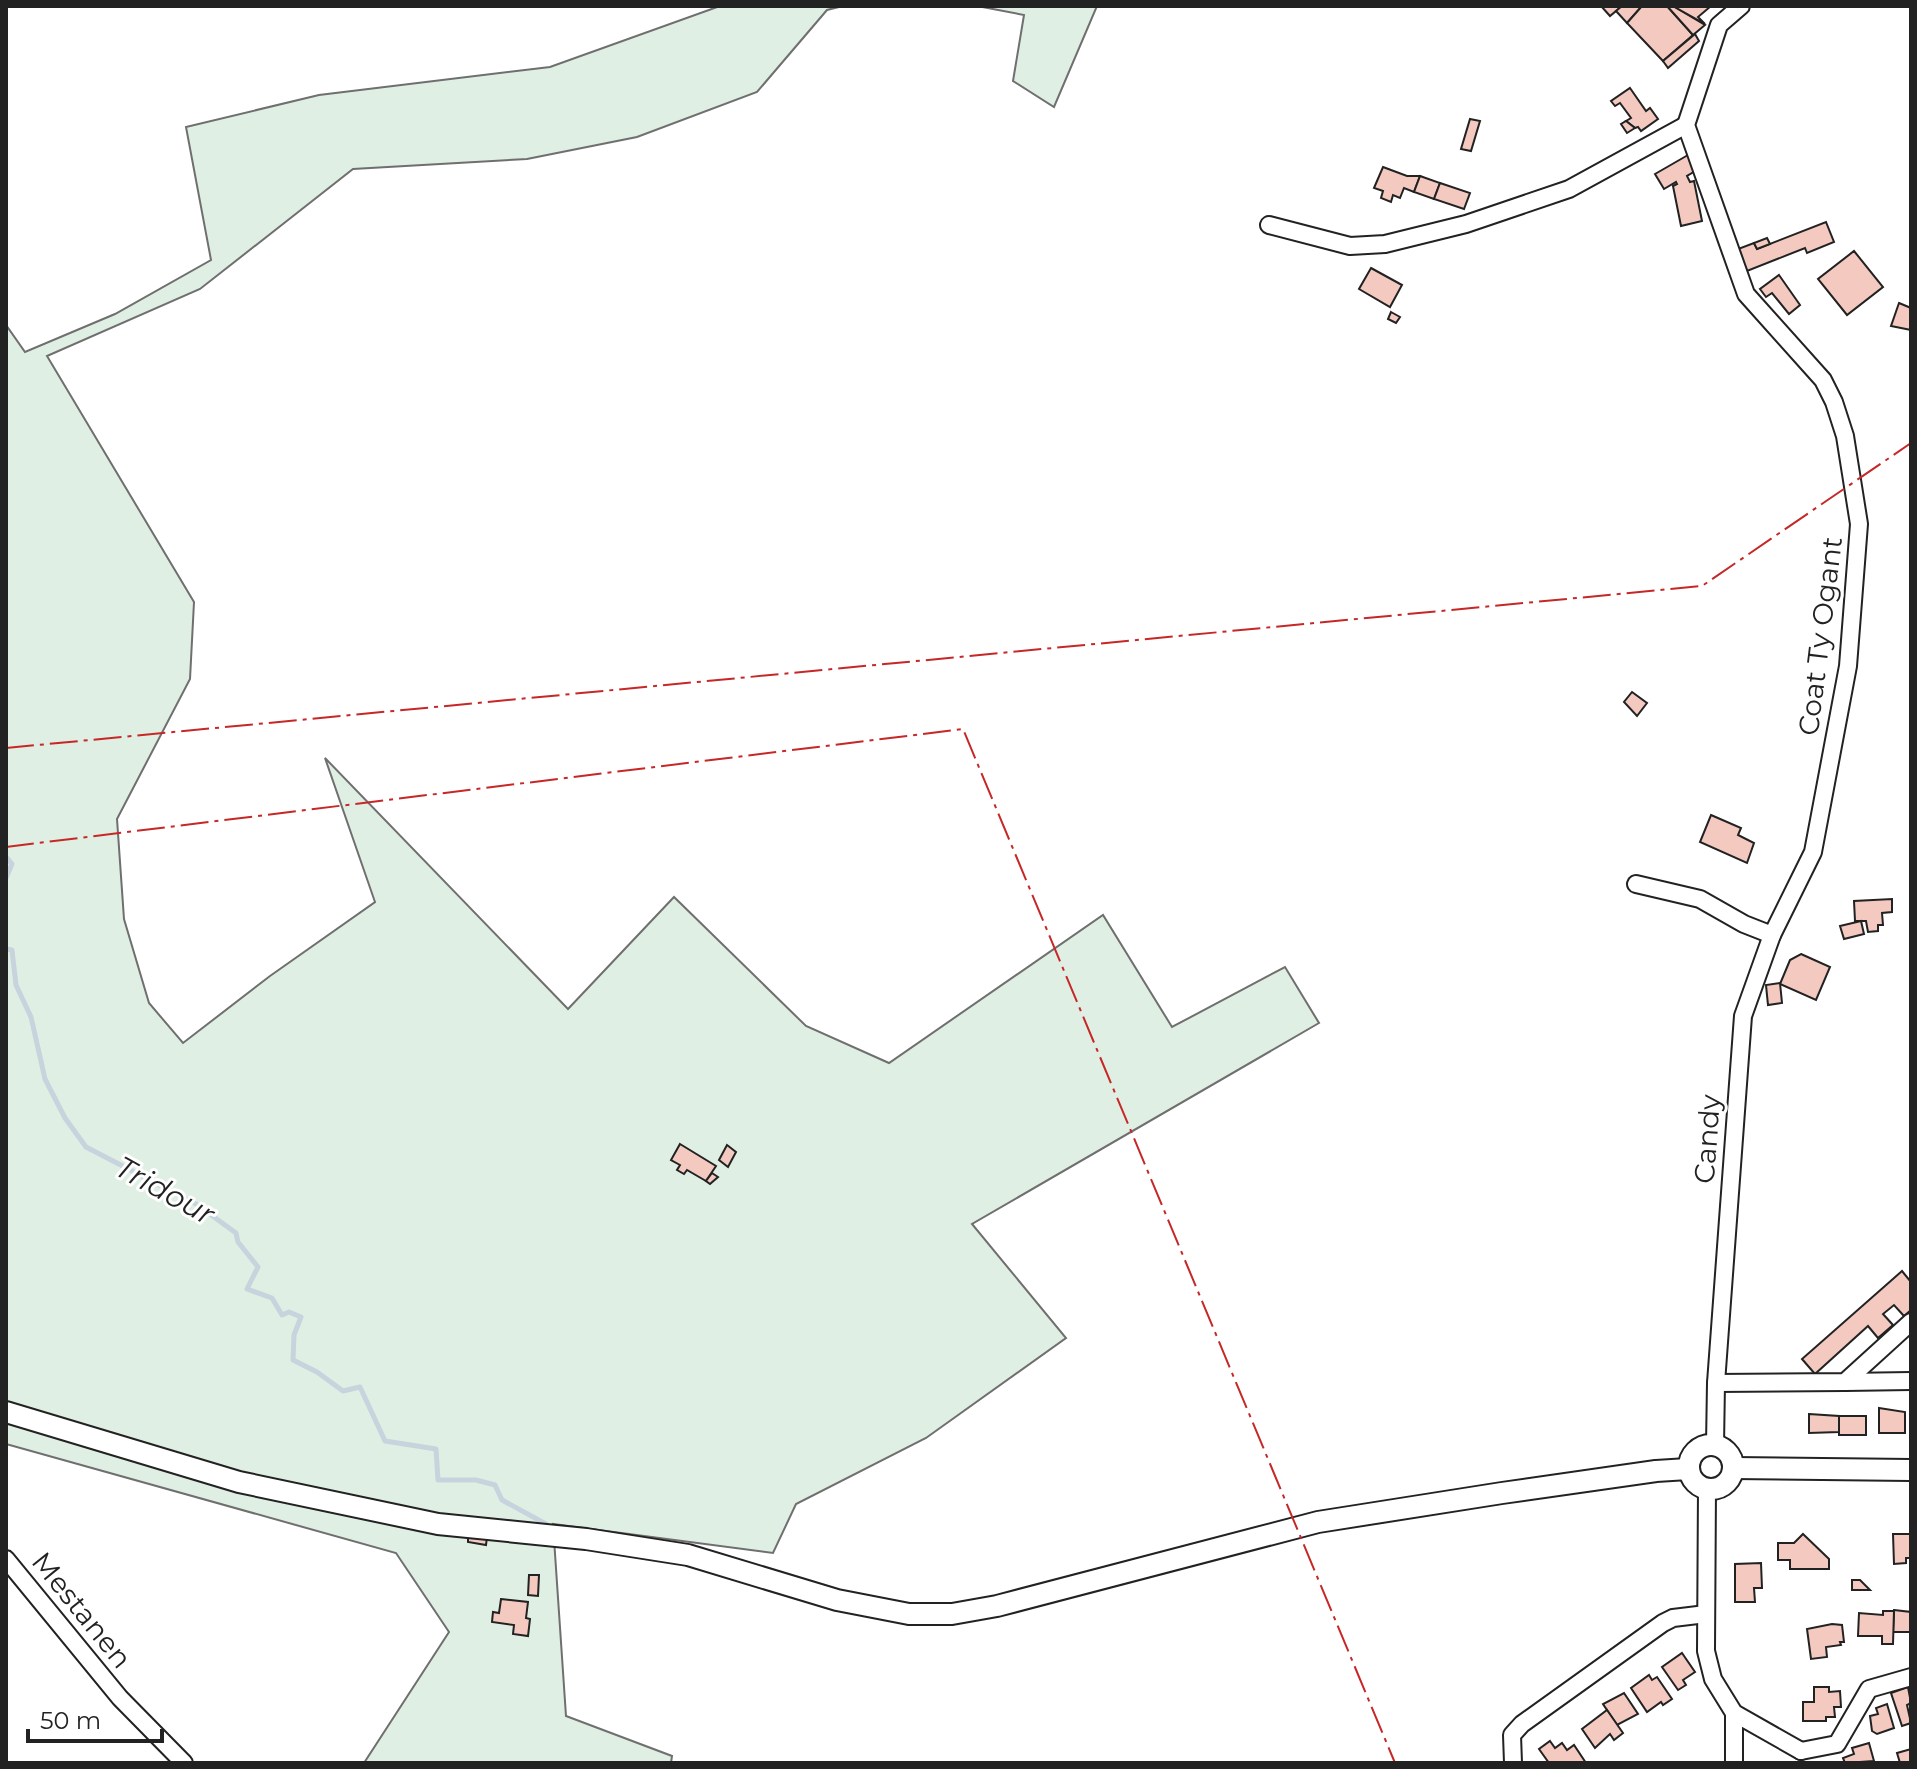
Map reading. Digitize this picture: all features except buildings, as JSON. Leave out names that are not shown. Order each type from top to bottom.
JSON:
[{"type":"street","points":[[1269,225],[1350,246],[1399,241],[1466,224],[1569,189],[1686,125],[1719,25],[1741,6]]},
{"type":"street","name":"Coat Ty Ogant","points":[[1686,125],[1746,294],[1823,380],[1845,436],[1859,524],[1848,666],[1813,852]]},
{"type":"street","name":"Candy","points":[[1715,1445],[1716,1383],[1743,1016],[1772,935],[1813,852]]},
{"type":"street","points":[[1636,884],[1700,899],[1744,924],[1772,935]]},
{"type":"street","points":[[1845,1382],[1911,1322]]},
{"type":"street","points":[[1716,1383],[1911,1381]]},
{"type":"street","points":[[6,1412],[239,1482],[438,1524],[586,1539],[688,1555],[837,1600],[909,1614],[952,1614],[997,1606],[1318,1522],[1502,1493],[1688,1469]]},
{"type":"street","points":[[1715,1445],[1728,1453],[1733,1468],[1725,1484],[1707,1489],[1691,1479],[1688,1469],[1695,1450],[1715,1445]]},
{"type":"street","points":[[1733,1468],[1911,1470]]},
{"type":"street","points":[[1707,1489],[1706,1651],[1713,1679],[1734,1713],[1803,1757],[1837,1744],[1869,1689],[1911,1677]]},
{"type":"street","name":"Mestanen","points":[[6,1559],[120,1698],[184,1763]]},
{"type":"street","points":[[1513,1763],[1512,1735],[1522,1724],[1663,1623],[1673,1618],[1706,1614]]},
{"type":"street","points":[[1734,1713],[1734,1763]]},
{"type":"green space","points":[[720,6],[843,6],[827,10],[757,92],[637,137],[527,159],[353,169],[200,289],[47,356],[194,602],[190,679],[117,819],[124,919],[149,1003],[183,1043],[270,976],[375,902],[325,758],[568,1009],[674,897],[806,1026],[889,1063],[1103,915],[1172,1027],[1285,967],[1319,1023],[972,1224],[1066,1338],[926,1438],[796,1504],[773,1553],[553,1524],[566,1716],[672,1756],[671,1763],[364,1763],[449,1632],[396,1553],[6,1444],[6,325],[25,352],[115,314],[211,260],[186,127],[319,95],[550,67]]},
{"type":"green space","points":[[977,6],[1097,6],[1054,107],[1013,81],[1024,15]]},
{"type":"waterway","name":"Tridour","points":[[6,857],[12,864],[6,878]]},
{"type":"waterway","name":"Tridour","points":[[6,949],[12,950],[16,985],[31,1017],[45,1079],[65,1118],[86,1147],[196,1204],[236,1233],[238,1242],[258,1267],[247,1289],[272,1298],[282,1315],[289,1312],[301,1317],[294,1335],[293,1360],[317,1372],[343,1391],[360,1387],[385,1441],[436,1449],[438,1480],[476,1480],[495,1485],[502,1500],[546,1524]]},
{"type":"power","points":[[6,748],[1702,586],[1911,443]]},
{"type":"power","points":[[6,847],[963,729],[1395,1763]]}]
